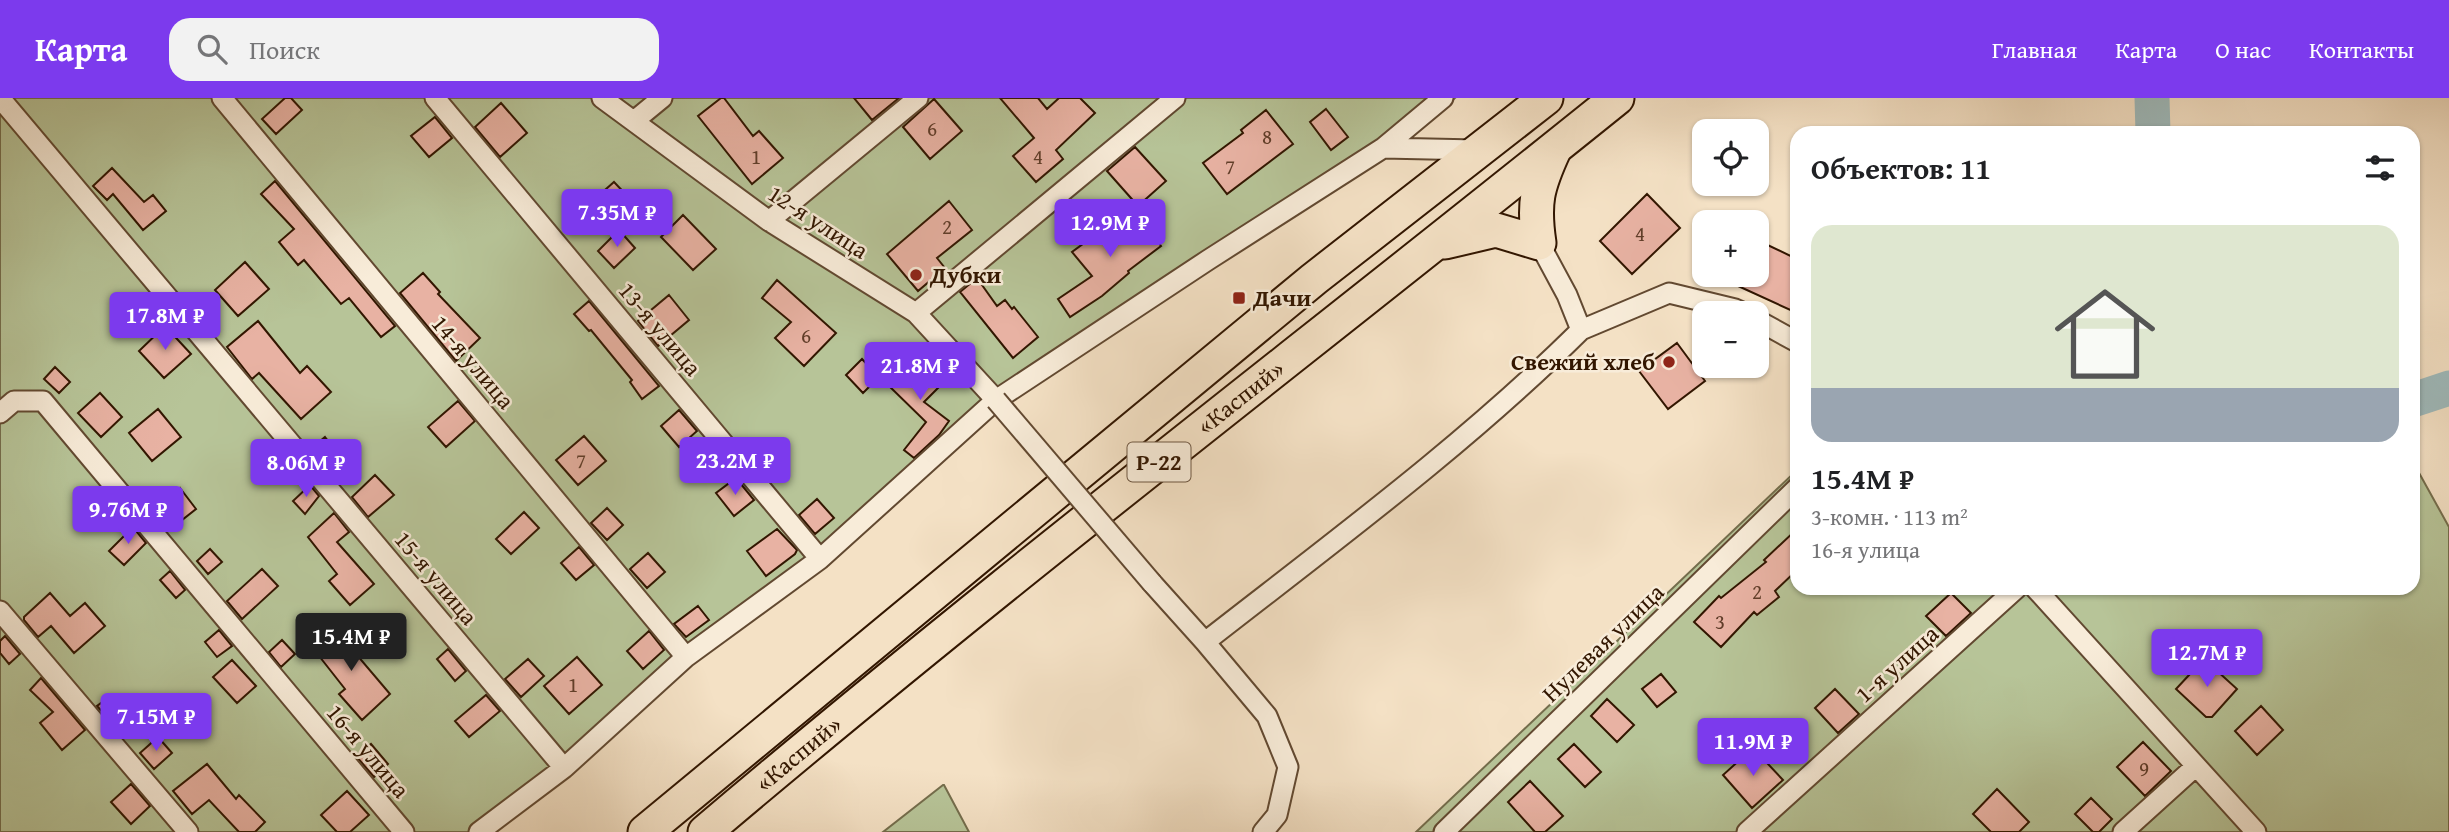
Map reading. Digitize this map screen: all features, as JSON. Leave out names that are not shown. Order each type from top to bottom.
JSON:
[{"type":"highway","name":"«Каспий»","points":[[645,832],[1272,313],[1546,98]]},
{"type":"highway","name":"«Каспий»","points":[[705,832],[1071,531],[1617,98]]},
{"type":"highway","points":[[1436,244],[1496,230],[1539,243],[1535,218],[1538,184],[1556,148]]},
{"type":"street","name":"15-я улица","points":[[0,98],[564,768]]},
{"type":"street","name":"14-я улица","points":[[222,98],[686,657]]},
{"type":"street","name":"13-я улица","points":[[435,98],[820,559]]},
{"type":"street","name":"12-я улица","points":[[602,98],[769,221],[916,313],[996,400],[1266,716],[1288,767],[1277,815],[1263,832]]},
{"type":"street","points":[[634,121],[662,98]]},
{"type":"street","points":[[769,221],[918,98]]},
{"type":"street","points":[[916,313],[1175,98]]},
{"type":"street","points":[[479,832],[564,768],[686,657],[820,559],[996,400],[1383,148],[1443,98]]},
{"type":"street","points":[[1383,148],[1480,150]]},
{"type":"street","points":[[1539,243],[1567,295],[1581,330]]},
{"type":"street","points":[[1205,642],[1446,451],[1529,381],[1581,330],[1669,293],[1702,301]]},
{"type":"street","points":[[1769,327],[1790,338]]},
{"type":"street","name":"16-я улица","points":[[7,407],[43,401],[404,832]]},
{"type":"street","name":"Нулевая улица","points":[[1444,832],[1790,495]]},
{"type":"street","name":"1-я улица","points":[[1747,832],[2009,595]]},
{"type":"street","points":[[2041,595],[2256,832]]},
{"type":"street","points":[[0,611],[188,832]]},
{"type":"street","points":[[2123,832],[2196,766]]},
{"type":"green space","points":[[0,98],[1455,98],[1386,158],[1020,387],[493,832],[0,832]]},
{"type":"green space","points":[[2420,475],[2449,527],[2449,832],[1416,832],[1790,477],[1790,595],[2420,595]]},
{"type":"green space","points":[[943,785],[969,832],[883,832]]},
{"type":"building","points":[[285,98],[291,98],[302,110],[276,134],[262,119]]},
{"type":"building","points":[[724,98],[753,136],[759,131],[783,158],[752,184],[698,116]]},
{"type":"building","points":[[854,98],[899,98],[872,120]]},
{"type":"building","points":[[1000,98],[1038,98],[1047,109],[1059,98],[1080,98],[1095,113],[1056,150],[1063,159],[1036,182],[1013,156],[1034,138]]},
{"type":"building","points":[[934,99],[962,131],[930,159],[903,127]]},
{"type":"building","points":[[501,103],[527,133],[500,157],[475,127]]},
{"type":"building","points":[[1326,109],[1348,137],[1331,150],[1310,122]]},
{"type":"building","points":[[1266,110],[1293,144],[1227,194],[1203,163],[1243,133],[1241,130]]},
{"type":"building","points":[[435,117],[452,138],[429,157],[411,136]]},
{"type":"building","points":[[1135,147],[1166,181],[1138,206],[1107,171]]},
{"type":"building","points":[[112,168],[144,202],[153,195],[166,211],[143,230],[113,194],[107,200],[93,186]]},
{"type":"building","points":[[275,181],[395,326],[381,337],[349,298],[341,304],[304,260],[298,265],[279,242],[294,229],[261,194]]},
{"type":"building","points":[[614,182],[633,202],[607,226],[588,205]]},
{"type":"building","points":[[1647,194],[1680,228],[1632,274],[1600,241]]},
{"type":"building","points":[[949,201],[972,230],[937,258],[945,268],[918,291],[887,254]]},
{"type":"building","points":[[1132,208],[1161,246],[1128,271],[1129,273],[1102,296],[1070,317],[1058,299],[1092,276],[1072,252]]},
{"type":"building","points":[[683,215],[716,249],[693,270],[661,237]]},
{"type":"building","points":[[619,230],[635,248],[614,268],[598,251]]},
{"type":"building","points":[[1769,246],[1790,256],[1790,310],[1740,287],[1769,287]]},
{"type":"building","points":[[245,262],[269,289],[238,316],[215,290]]},
{"type":"building","points":[[423,273],[440,292],[438,294],[480,338],[456,361],[400,293]]},
{"type":"building","points":[[977,278],[997,306],[1005,300],[1038,337],[1013,358],[960,292]]},
{"type":"building","points":[[777,280],[836,333],[804,366],[775,338],[791,322],[762,298]]},
{"type":"building","points":[[669,295],[689,320],[658,346],[638,321]]},
{"type":"building","points":[[589,301],[659,386],[642,399],[630,382],[632,380],[591,330],[574,314]]},
{"type":"building","points":[[258,321],[300,373],[307,366],[331,392],[301,419],[259,373],[252,379],[227,347]]},
{"type":"building","points":[[165,326],[191,354],[164,378],[139,351]]},
{"type":"building","points":[[1677,343],[1692,363],[1692,378],[1703,378],[1705,381],[1668,409],[1639,371]]},
{"type":"building","points":[[915,356],[943,383],[924,402],[949,421],[939,435],[914,458],[904,450],[926,422],[887,384]]},
{"type":"building","points":[[862,359],[879,377],[863,393],[846,375]]},
{"type":"building","points":[[55,367],[70,382],[59,393],[44,379]]},
{"type":"building","points":[[100,393],[122,417],[101,437],[78,413]]},
{"type":"building","points":[[458,401],[475,421],[446,447],[428,427]]},
{"type":"building","points":[[158,409],[181,437],[152,461],[129,433]]},
{"type":"building","points":[[679,410],[697,431],[679,447],[661,426]]},
{"type":"building","points":[[584,436],[606,461],[578,485],[556,460]]},
{"type":"building","points":[[325,437],[345,462],[334,476],[312,448]]},
{"type":"building","points":[[375,475],[394,495],[368,517],[352,497]]},
{"type":"building","points":[[736,478],[754,500],[734,516],[716,493]]},
{"type":"building","points":[[310,485],[319,496],[305,514],[293,501]]},
{"type":"building","points":[[180,488],[196,509],[168,531],[150,510]]},
{"type":"building","points":[[817,499],[834,518],[815,534],[799,515]]},
{"type":"building","points":[[607,508],[623,525],[607,540],[591,523]]},
{"type":"building","points":[[524,512],[539,528],[511,554],[496,539]]},
{"type":"building","points":[[334,513],[349,532],[337,542],[374,584],[350,605],[329,581],[337,574],[308,537]]},
{"type":"building","points":[[133,527],[146,543],[124,565],[109,551]]},
{"type":"building","points":[[777,529],[797,550],[766,576],[747,551]]},
{"type":"building","points":[[1790,536],[1790,577],[1775,591],[1779,597],[1757,615],[1754,612],[1721,647],[1694,622],[1719,596],[1721,598],[1766,562],[1764,560]]},
{"type":"building","points":[[579,547],[594,565],[576,580],[561,563]]},
{"type":"building","points":[[210,549],[222,562],[208,574],[197,561]]},
{"type":"building","points":[[648,553],[665,572],[647,588],[630,569]]},
{"type":"building","points":[[262,569],[278,586],[242,619],[227,601]]},
{"type":"building","points":[[170,571],[185,590],[176,598],[160,580]]},
{"type":"building","points":[[50,593],[70,616],[85,603],[105,626],[74,653],[51,626],[38,637],[24,620]]},
{"type":"building","points":[[1949,595],[1953,595],[1971,613],[1946,636],[1926,616]]},
{"type":"building","points":[[698,606],[709,620],[686,637],[674,624]]},
{"type":"building","points":[[339,626],[359,652],[356,654],[390,694],[362,720],[339,694],[345,689],[312,647]]},
{"type":"building","points":[[219,630],[232,646],[217,657],[205,642]]},
{"type":"building","points":[[649,631],[664,650],[643,669],[627,651]]},
{"type":"building","points":[[5,636],[20,654],[9,664],[0,653],[0,641]]},
{"type":"building","points":[[282,640],[295,654],[281,667],[269,652]]},
{"type":"building","points":[[448,649],[466,671],[455,681],[437,659]]},
{"type":"building","points":[[577,657],[602,685],[569,714],[544,686]]},
{"type":"building","points":[[528,659],[544,676],[521,697],[505,679]]},
{"type":"building","points":[[2204,659],[2237,689],[2212,717],[2206,717],[2176,689]]},
{"type":"building","points":[[232,660],[256,686],[237,703],[213,677]]},
{"type":"building","points":[[1661,674],[1676,692],[1657,707],[1642,689]]},
{"type":"building","points":[[41,678],[85,730],[62,750],[40,723],[53,712],[30,690]]},
{"type":"building","points":[[1835,689],[1859,714],[1838,733],[1815,708]]},
{"type":"building","points":[[112,695],[125,713],[112,723],[97,706]]},
{"type":"building","points":[[486,695],[500,711],[469,737],[455,721]]},
{"type":"building","points":[[1607,699],[1634,725],[1617,742],[1591,716]]},
{"type":"building","points":[[2261,706],[2283,730],[2257,755],[2235,731]]},
{"type":"building","points":[[158,737],[172,753],[154,769],[140,753]]},
{"type":"building","points":[[2143,742],[2171,771],[2145,796],[2117,767]]},
{"type":"building","points":[[371,744],[388,764],[374,777],[356,756]]},
{"type":"building","points":[[1574,744],[1601,772],[1585,787],[1558,759]]},
{"type":"building","points":[[1753,748],[1783,780],[1752,808],[1723,775]]},
{"type":"building","points":[[207,764],[236,799],[239,795],[265,822],[255,832],[239,832],[209,800],[192,814],[173,791]]},
{"type":"building","points":[[1530,781],[1563,816],[1545,832],[1535,832],[1508,802]]},
{"type":"building","points":[[131,784],[150,806],[131,824],[111,802]]},
{"type":"building","points":[[1997,789],[2029,822],[2019,832],[1991,832],[1973,814]]},
{"type":"building","points":[[347,791],[369,815],[350,832],[337,832],[321,815]]},
{"type":"building","points":[[2091,798],[2112,819],[2099,832],[2093,832],[2075,814]]},
{"type":"waterway","points":[[2152,98],[2153,126]]},
{"type":"waterway","points":[[2420,398],[2449,388]]},
{"type":"place","name":"Дубки","points":[[916,275]]},
{"type":"place","name":"Дачи","points":[[1239,298]]},
{"type":"place","name":"Свежий хлеб","points":[[1669,362]]}]
